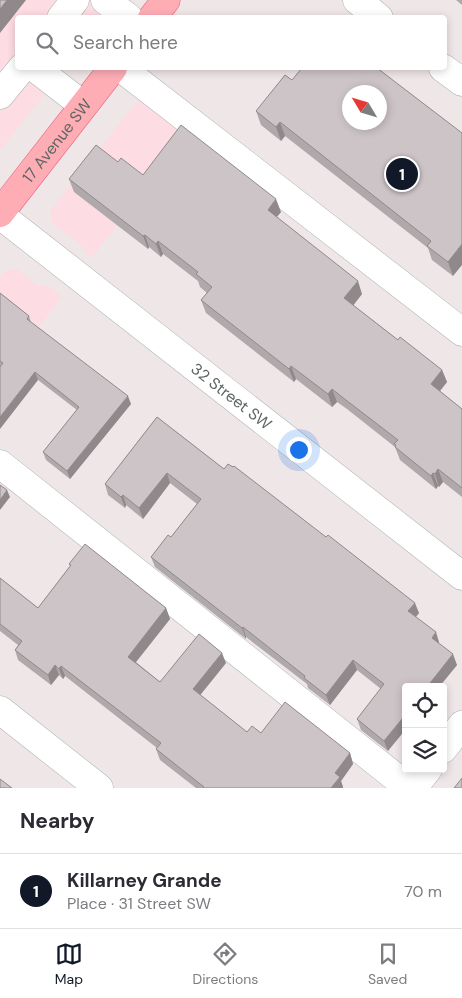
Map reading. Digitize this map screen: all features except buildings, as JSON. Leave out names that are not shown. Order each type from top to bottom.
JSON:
[{"type":"main road","points":[[154,15],[166,0]]},
{"type":"main road","name":"17 Avenue SW","points":[[0,214],[111,70]]},
{"type":"street","points":[[63,15],[75,0]]},
{"type":"street","points":[[105,0],[125,15]]},
{"type":"street","points":[[357,0],[375,15]]},
{"type":"street","points":[[0,95],[20,70]]},
{"type":"street","points":[[38,70],[84,105]]},
{"type":"street","points":[[124,70],[462,332]]},
{"type":"street","points":[[446,70],[462,82]]},
{"type":"street","name":"32 Street SW","points":[[0,214],[462,576]]},
{"type":"street","points":[[0,464],[394,776],[413,788],[425,773]]},
{"type":"street","points":[[0,710],[99,788]]},
{"type":"street","points":[[447,744],[462,725]]},
{"type":"shaded area","points":[[0,0],[117,0],[106,15],[15,15],[15,70],[63,70],[0,149]]},
{"type":"shaded area","points":[[142,95],[190,133],[92,257],[86,253],[80,244],[52,223],[50,211]]},
{"type":"shaded area","points":[[17,269],[37,285],[49,286],[62,297],[0,376],[0,277],[5,271]]},
{"type":"place","name":"Killarney Grande","points":[[402,174]]}]
